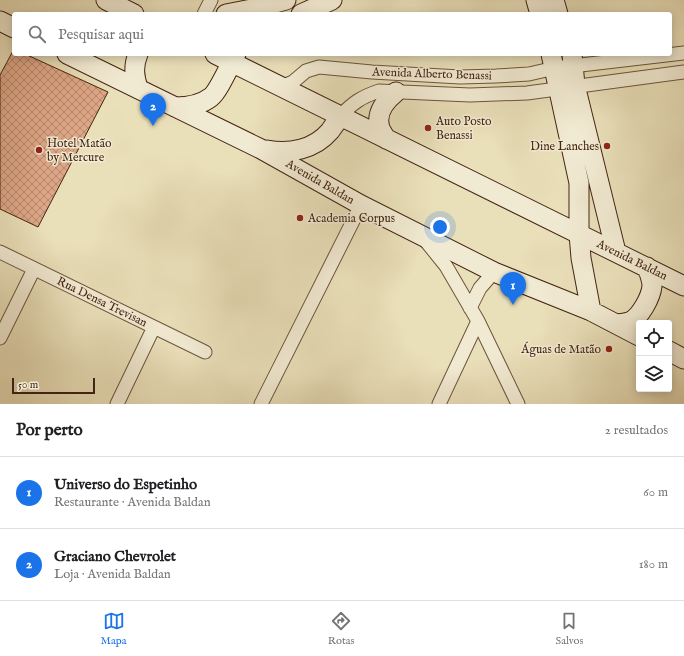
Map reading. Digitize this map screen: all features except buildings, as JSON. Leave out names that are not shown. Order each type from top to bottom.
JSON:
[{"type":"main road","points":[[106,0],[130,12]]},
{"type":"main road","points":[[236,12],[286,0]]},
{"type":"main road","points":[[305,12],[332,0]]},
{"type":"main road","points":[[536,0],[539,12]]},
{"type":"main road","points":[[554,0],[557,12]]},
{"type":"main road","name":"Avenida Baldan","points":[[71,56],[262,149],[361,205],[494,272],[591,312],[636,334]]},
{"type":"main road","points":[[137,56],[134,66],[138,88]]},
{"type":"main road","points":[[175,107],[201,103],[212,96],[234,58]]},
{"type":"main road","name":"Avenida Baldan","points":[[234,58],[281,87],[684,286]]},
{"type":"main road","points":[[573,60],[567,87],[579,183],[579,234],[581,258],[591,312]]},
{"type":"main road","points":[[553,61],[567,87],[616,252]]},
{"type":"main road","points":[[386,139],[380,128],[380,113],[386,100],[396,92]]},
{"type":"main road","points":[[262,149],[279,152],[298,151],[314,144],[329,132],[340,116]]},
{"type":"main road","points":[[548,218],[560,215],[567,209],[579,183]]},
{"type":"main road","points":[[616,324],[630,322],[639,314],[646,303],[652,286],[647,267]]},
{"type":"main road","points":[[672,353],[684,359]]},
{"type":"street","points":[[205,12],[211,0]]},
{"type":"street","name":"Avenida Alberto Benassi","points":[[672,55],[684,54]]},
{"type":"street","name":"Avenida Alberto Benassi","points":[[281,87],[293,82],[306,70],[319,67],[372,72],[460,77],[529,74],[553,61],[647,56]]},
{"type":"street","name":"Avenida Alberto Benassi","points":[[340,116],[352,104],[365,95],[379,91],[470,95],[527,93],[684,72]]},
{"type":"street","points":[[261,404],[361,205]]},
{"type":"street","points":[[420,235],[431,246],[446,266],[478,321],[518,404]]},
{"type":"street","name":"Rua Densa Trevisan","points":[[0,252],[204,352]]},
{"type":"street","points":[[0,338],[34,269]]},
{"type":"street","points":[[470,308],[480,288],[494,272]]},
{"type":"street","points":[[439,404],[478,321]]},
{"type":"street","points":[[117,404],[154,327]]},
{"type":"place","name":"Graciano Chevrolet","points":[[153,126]]},
{"type":"place","name":"Auto Posto Benassi","points":[[428,128]]},
{"type":"place","name":"Dine Lanches","points":[[607,146]]},
{"type":"place","name":"Hotel Matão by Mercure","points":[[39,150]]},
{"type":"place","name":"Academia Corpus","points":[[300,218]]},
{"type":"place","name":"Universo do Espetinho","points":[[513,305]]},
{"type":"place","name":"Águas de Matão","points":[[609,349]]}]
